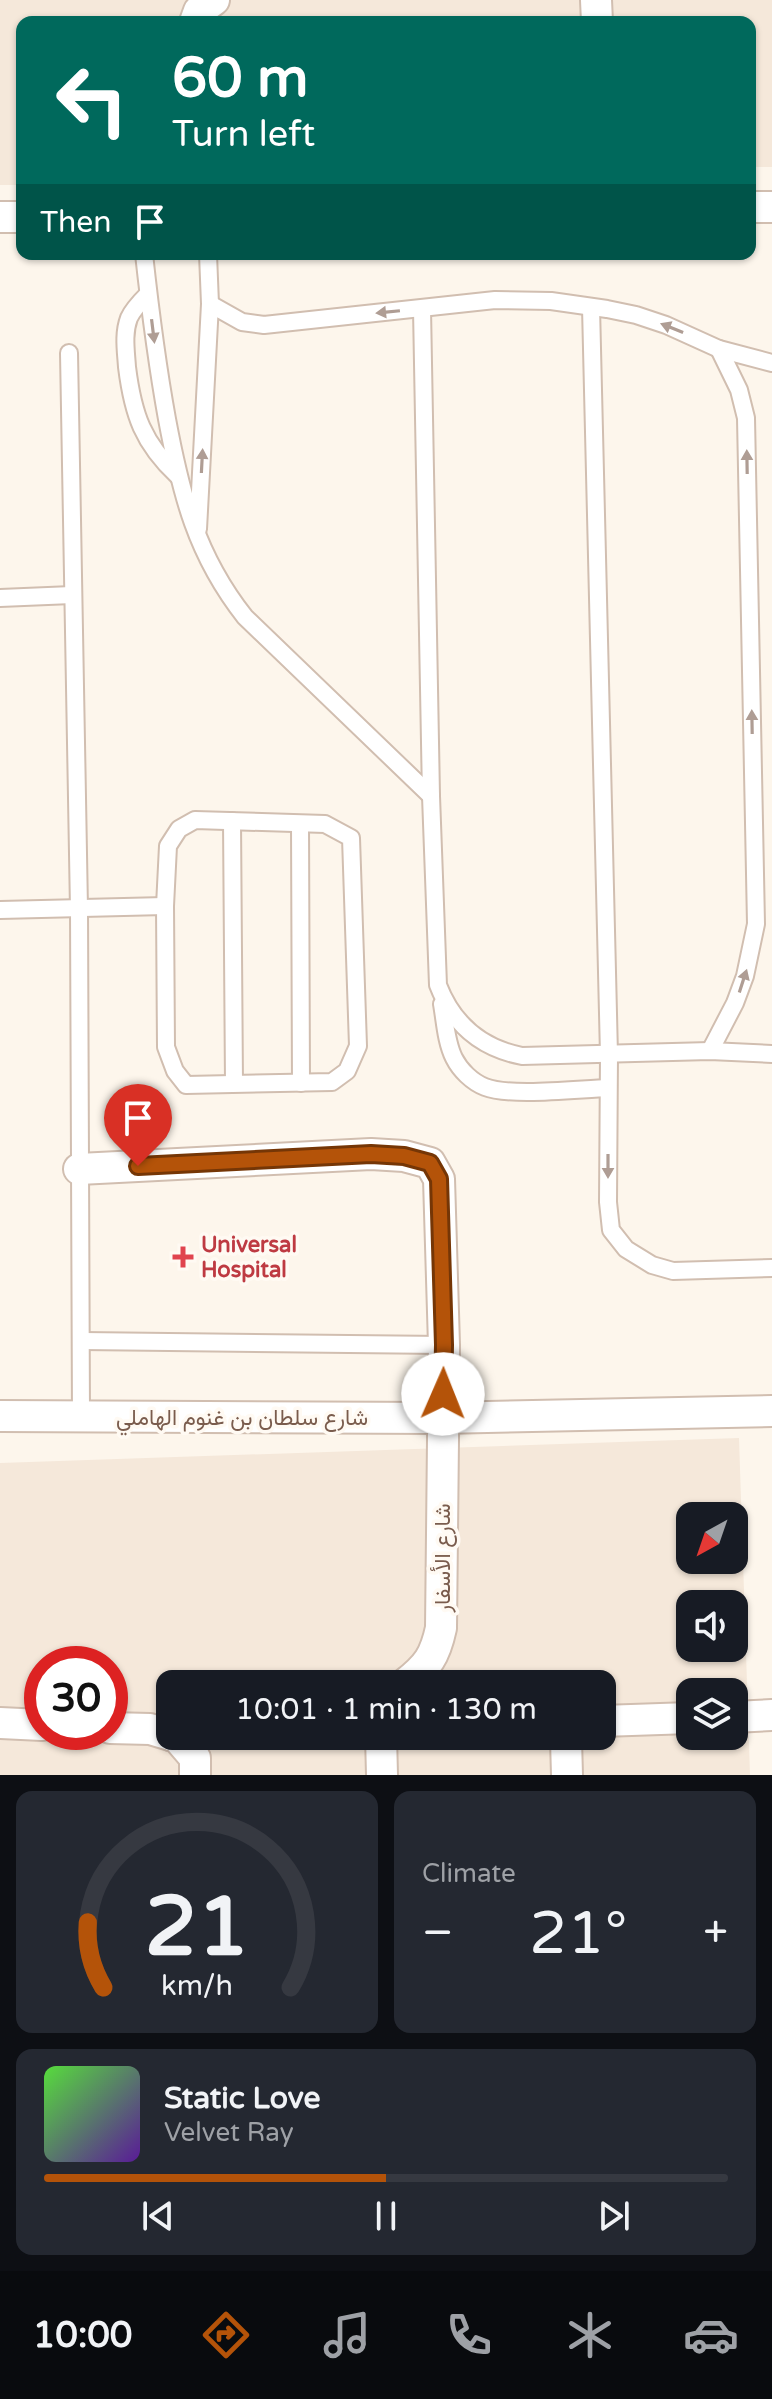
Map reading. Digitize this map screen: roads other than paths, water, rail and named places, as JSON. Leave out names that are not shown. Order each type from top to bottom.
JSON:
[{"type":"street","points":[[197,16],[214,0]]},
{"type":"street","name":"شارع الأسفار","points":[[79,1169],[371,1154],[404,1156],[430,1163],[439,1179],[444,1345],[441,1628],[436,1652],[423,1670]]},
{"type":"street","name":"شارع سلطان بن غنوم الهاملي","points":[[0,1416],[442,1418],[772,1411]]},
{"type":"street","points":[[748,1716],[772,1715]]},
{"type":"street","points":[[616,1721],[676,1718]]},
{"type":"street","points":[[0,1723],[24,1724]]},
{"type":"street","points":[[128,1728],[156,1731]]},
{"type":"street","points":[[188,1750],[195,1758],[195,1775]]},
{"type":"street","points":[[381,1750],[382,1775]]},
{"type":"street","points":[[566,1750],[567,1775]]},
{"type":"lane","points":[[145,260],[156,358],[178,476],[197,538],[227,594],[245,617],[431,796]]},
{"type":"lane","points":[[197,538],[210,304],[208,260]]},
{"type":"lane","points":[[148,294],[129,317],[126,331],[130,393],[141,429],[151,447],[178,476]]},
{"type":"lane","points":[[210,304],[253,325],[523,299],[636,315],[719,349],[772,363]]},
{"type":"lane","points":[[591,307],[611,1230],[626,1249],[652,1265],[673,1271],[772,1268]]},
{"type":"lane","points":[[422,309],[431,796],[438,985],[451,1049],[463,1071],[484,1087],[504,1091],[608,1088]]},
{"type":"lane","points":[[710,1051],[745,976],[756,924],[746,418],[739,390],[719,349]]},
{"type":"lane","points":[[69,353],[79,909],[81,1417]]},
{"type":"lane","points":[[0,598],[72,595]]},
{"type":"lane","points":[[195,820],[232,821],[325,824],[351,838],[358,1046],[347,1071],[332,1082],[186,1085],[175,1071],[166,1047],[165,906],[168,846],[179,829],[195,820]]},
{"type":"lane","points":[[232,821],[234,1083]]},
{"type":"lane","points":[[300,824],[301,1083]]},
{"type":"lane","points":[[0,910],[165,906]]},
{"type":"lane","points":[[438,985],[463,1028],[498,1050],[522,1056],[710,1051],[772,1054]]},
{"type":"lane","points":[[82,1341],[444,1345]]},
{"type":"place","name":"Universal Hospital","points":[[183,1257]]}]
